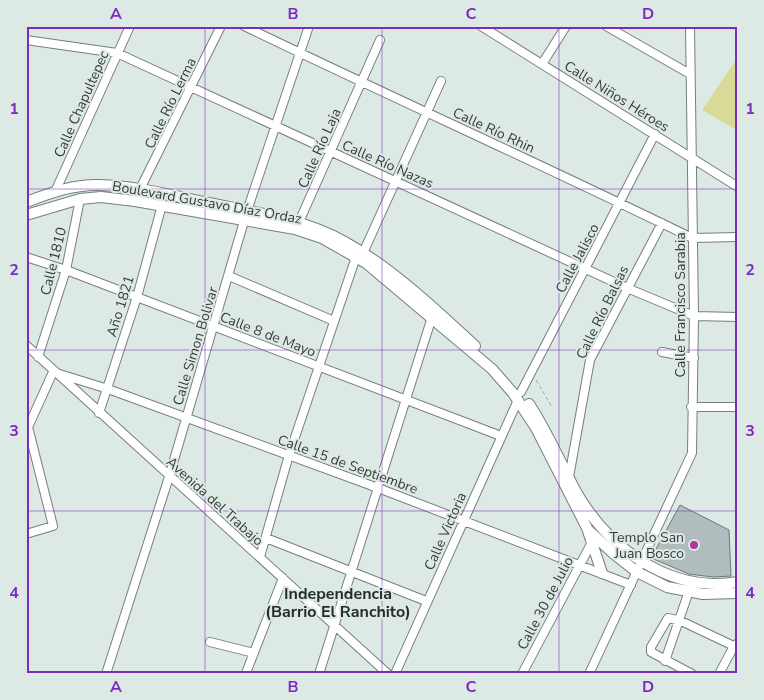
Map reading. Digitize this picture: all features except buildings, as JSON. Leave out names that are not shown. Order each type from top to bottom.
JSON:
[{"type":"main road","name":"Boulevard Gustavo Díaz Ordaz","points":[[26,202],[55,192],[99,185],[140,190],[246,215],[295,229],[322,238],[360,255],[492,369],[519,396],[588,530],[667,586],[702,594],[738,593]]},
{"type":"main road","name":"Boulevard Gustavo Díaz Ordaz","points":[[26,215],[80,199],[101,197],[299,222],[323,231],[360,255],[439,313],[491,360],[541,423],[574,488],[597,521],[640,567],[704,583],[738,582]]},
{"type":"main road","points":[[588,530],[602,573]]},
{"type":"street","name":"Calle Chapultepec","points":[[55,192],[130,26]]},
{"type":"street","name":"Calle Río Lerma","points":[[140,190],[221,26]]},
{"type":"street","name":"Calle Río Rhin","points":[[244,26],[361,84],[426,112],[692,238],[738,238]]},
{"type":"street","name":"Calle Simon Bolivar","points":[[106,674],[187,418],[246,215],[310,26]]},
{"type":"street","name":"Calle Niños Héroes","points":[[482,26],[738,187]]},
{"type":"street","points":[[542,64],[566,26]]},
{"type":"street","points":[[606,26],[690,74]]},
{"type":"street","name":"Calle Francisco Sarabia","points":[[589,674],[692,454],[691,408],[694,316],[690,26]]},
{"type":"street","name":"Calle Río Nazas","points":[[26,40],[117,53],[331,153],[397,180],[627,288],[694,316],[738,317]]},
{"type":"street","name":"Calle Río Laja","points":[[299,222],[380,40]]},
{"type":"street","points":[[260,557],[288,455],[334,321],[360,255],[397,180],[441,81]]},
{"type":"street","name":"Calle Jalisco","points":[[519,396],[655,134]]},
{"type":"street","name":"Calle 1810","points":[[38,357],[66,270],[80,199]]},
{"type":"street","name":"Año 1821","points":[[99,413],[136,297],[162,205]]},
{"type":"street","name":"Calle Río Balsas","points":[[569,477],[589,363],[662,223]]},
{"type":"street","name":"Calle 8 de Mayo","points":[[26,256],[501,436]]},
{"type":"street","points":[[229,276],[334,321]]},
{"type":"street","points":[[319,674],[432,317]]},
{"type":"street","name":"Avenida del Trabajo","points":[[26,345],[53,372],[388,674]]},
{"type":"street","points":[[662,352],[694,358]]},
{"type":"street","points":[[26,534],[53,526],[27,423],[53,372]]},
{"type":"street","name":"Calle 15 de Septiembre","points":[[53,372],[108,389],[378,488],[631,585]]},
{"type":"street","name":"Calle Victoria","points":[[395,674],[519,396]]},
{"type":"street","points":[[691,408],[738,406]]},
{"type":"street","points":[[266,538],[426,601]]},
{"type":"street","name":"Calle 30 de Julio","points":[[522,674],[591,544]]},
{"type":"street","points":[[246,673],[283,578]]},
{"type":"street","points":[[665,661],[681,621],[689,592]]},
{"type":"street","points":[[692,674],[651,652],[651,646],[668,618],[681,621],[736,646],[719,674]]},
{"type":"street","points":[[210,642],[254,653]]},
{"type":"path","points":[[532,372],[552,408]]},
{"type":"green space","points":[[738,57],[738,131],[702,110]]},
{"type":"place","name":"Templo San Juan Bosco","points":[[694,545]]},
{"type":"district","name":"Independencia (Barrio El Ranchito)","points":[[338,602]]}]
